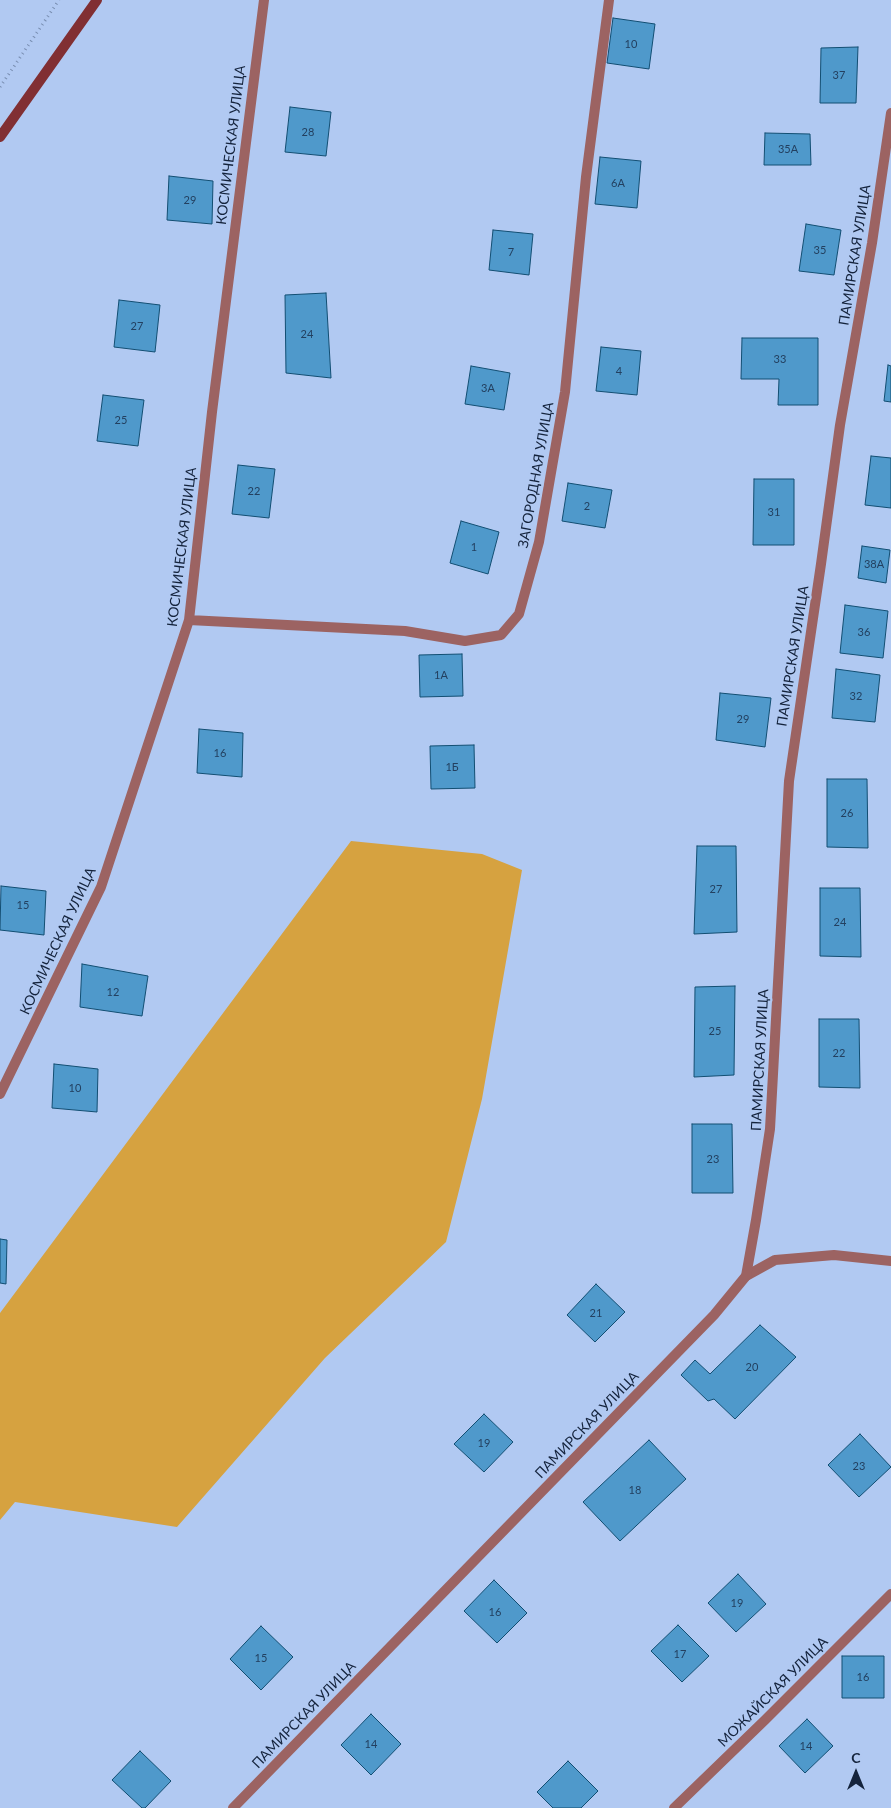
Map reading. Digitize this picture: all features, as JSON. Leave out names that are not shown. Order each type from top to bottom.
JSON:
[{"type":"main road","points":[[0,137],[96,0]]},
{"type":"street","name":"КОСМИЧЕСКАЯ УЛИЦА","points":[[0,1094],[101,887],[189,620],[213,402],[264,0]]},
{"type":"street","name":"ЗАГОРОДНАЯ УЛИЦА","points":[[189,620],[405,631],[465,641],[501,635],[519,614],[539,542],[565,392],[586,177],[609,0]]},
{"type":"street","name":"ПАМИРСКАЯ УЛИЦА","points":[[233,1808],[714,1315],[746,1276],[770,1129],[789,780],[840,425],[872,243],[891,113]]},
{"type":"street","points":[[746,1276],[776,1260],[834,1256],[891,1261]]},
{"type":"street","name":"МОЖАЙСКАЯ УЛИЦА","points":[[674,1808],[891,1594]]},
{"type":"path","points":[[0,87],[59,0]]},
{"type":"shaded area","points":[[351,841],[482,854],[522,870],[482,1099],[446,1242],[325,1358],[177,1527],[15,1502],[0,1520],[0,1313]]},
{"type":"building","points":[[613,18],[655,24],[649,69],[607,63]]},
{"type":"building","points":[[858,47],[856,103],[820,103],[821,48]]},
{"type":"building","points":[[290,107],[331,112],[326,156],[285,152]]},
{"type":"building","points":[[765,133],[810,134],[811,165],[764,165]]},
{"type":"building","points":[[600,157],[641,161],[637,208],[595,204]]},
{"type":"building","points":[[169,176],[213,181],[212,224],[167,220]]},
{"type":"building","points":[[806,224],[841,230],[834,275],[799,271]]},
{"type":"building","points":[[493,230],[533,234],[529,275],[489,270]]},
{"type":"building","points":[[326,293],[331,378],[286,373],[285,295]]},
{"type":"building","points":[[119,300],[160,305],[155,352],[114,347]]},
{"type":"building","points":[[742,338],[818,338],[818,405],[778,405],[779,379],[741,379]]},
{"type":"building","points":[[601,347],[641,351],[637,395],[596,391]]},
{"type":"building","points":[[888,365],[891,366],[891,402],[884,401]]},
{"type":"building","points":[[471,366],[510,373],[504,410],[465,404]]},
{"type":"building","points":[[103,395],[144,400],[138,446],[97,441]]},
{"type":"building","points":[[871,456],[891,458],[891,508],[865,505]]},
{"type":"building","points":[[238,465],[275,469],[269,518],[232,514]]},
{"type":"building","points":[[754,479],[794,479],[794,545],[753,545]]},
{"type":"building","points":[[568,483],[612,490],[605,528],[562,521]]},
{"type":"building","points":[[461,521],[499,532],[488,574],[450,563]]},
{"type":"building","points":[[862,546],[890,550],[886,583],[858,578]]},
{"type":"building","points":[[845,605],[888,611],[883,658],[840,653]]},
{"type":"building","points":[[462,654],[463,696],[420,697],[419,655]]},
{"type":"building","points":[[836,669],[880,675],[875,722],[832,718]]},
{"type":"building","points":[[720,693],[771,698],[765,747],[716,740]]},
{"type":"building","points":[[199,729],[243,733],[242,777],[197,773]]},
{"type":"building","points":[[474,745],[475,788],[431,789],[430,746]]},
{"type":"building","points":[[827,779],[867,779],[868,848],[827,847]]},
{"type":"building","points":[[697,846],[736,846],[737,932],[694,934]]},
{"type":"building","points":[[1,886],[46,891],[44,935],[0,930]]},
{"type":"building","points":[[820,888],[860,888],[861,957],[820,956]]},
{"type":"building","points":[[82,964],[148,976],[142,1016],[80,1007]]},
{"type":"building","points":[[735,986],[734,1075],[694,1077],[695,987]]},
{"type":"building","points":[[819,1019],[859,1019],[860,1088],[819,1087]]},
{"type":"building","points":[[54,1064],[98,1069],[97,1112],[52,1108]]},
{"type":"building","points":[[692,1124],[732,1124],[733,1193],[692,1193]]},
{"type":"building","points":[[0,1239],[7,1240],[6,1284],[0,1283]]},
{"type":"building","points":[[596,1284],[625,1312],[595,1342],[567,1315]]},
{"type":"building","points":[[760,1325],[796,1357],[735,1419],[714,1399],[708,1401],[681,1375],[695,1360],[710,1374]]},
{"type":"building","points":[[484,1414],[513,1442],[484,1472],[454,1444]]},
{"type":"building","points":[[860,1434],[891,1467],[859,1497],[828,1465]]},
{"type":"building","points":[[649,1440],[686,1479],[620,1541],[583,1502]]},
{"type":"building","points":[[738,1574],[766,1604],[736,1632],[708,1603]]},
{"type":"building","points":[[494,1580],[527,1613],[497,1643],[464,1611]]},
{"type":"building","points":[[678,1625],[709,1656],[682,1682],[651,1651]]},
{"type":"building","points":[[261,1626],[293,1657],[261,1690],[230,1659]]},
{"type":"building","points":[[842,1656],[884,1656],[884,1698],[842,1698]]},
{"type":"building","points":[[371,1714],[401,1744],[371,1775],[341,1745]]},
{"type":"building","points":[[807,1719],[833,1746],[805,1773],[779,1746]]},
{"type":"building","points":[[140,1751],[171,1781],[145,1808],[142,1808],[112,1780]]},
{"type":"building","points":[[568,1761],[598,1791],[581,1808],[553,1808],[537,1792]]}]
